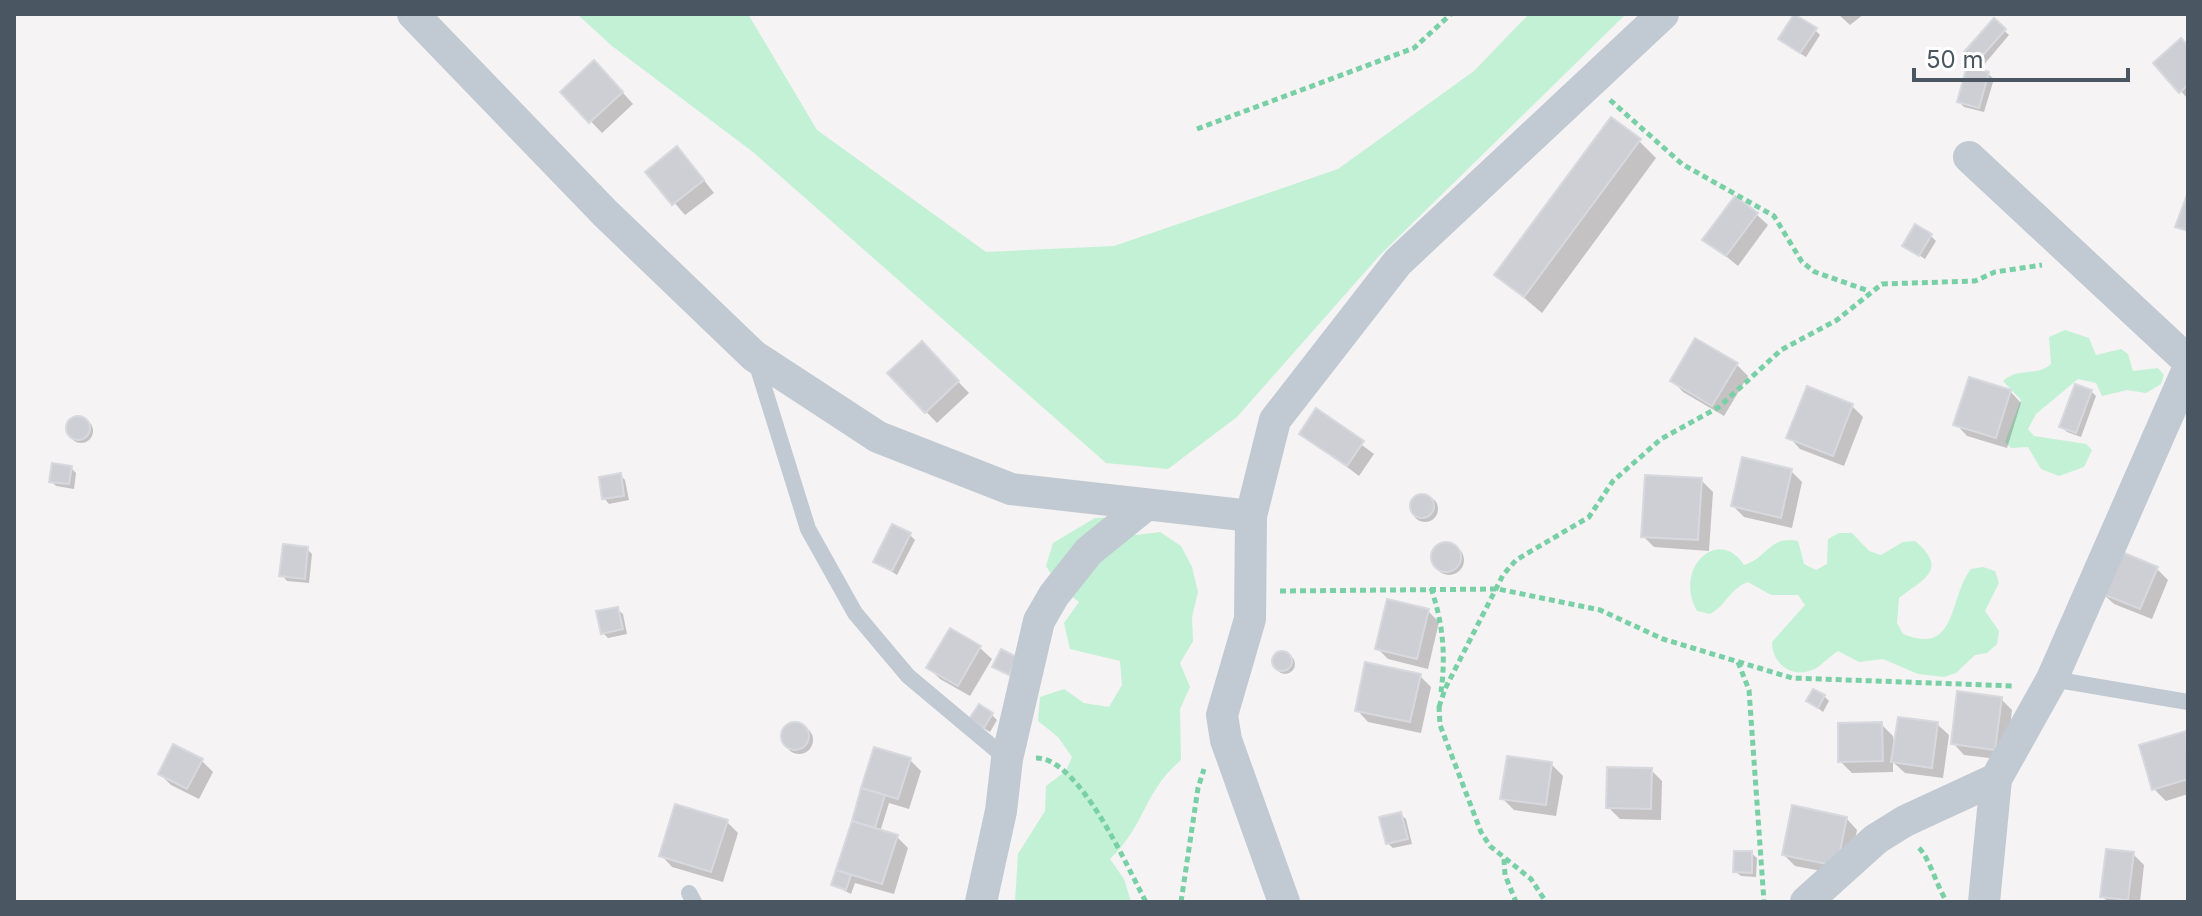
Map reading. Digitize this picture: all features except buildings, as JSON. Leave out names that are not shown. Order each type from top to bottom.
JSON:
[{"type":"street","points":[[413,14],[605,213],[754,356],[878,437],[1011,489],[1251,516]]},
{"type":"street","points":[[1284,902],[1226,740],[1222,715],[1250,619],[1251,516],[1275,420],[1398,262],[1663,14]]},
{"type":"street","points":[[1969,157],[2188,361]]},
{"type":"street","points":[[1984,902],[1996,779],[2052,679],[2188,369]]},
{"type":"street","points":[[981,902],[1001,811],[1007,759],[1039,621],[1054,595],[1089,551],[1146,505]]},
{"type":"street","points":[[1806,902],[1876,839],[1905,821],[1996,779]]},
{"type":"lane","points":[[754,356],[808,529],[855,613],[908,676],[1007,759]]},
{"type":"lane","points":[[2052,679],[2188,702]]},
{"type":"path","points":[[1197,129],[1414,48],[1451,14]]},
{"type":"path","points":[[1591,81],[1682,164],[1774,216],[1802,262],[1815,272],[1870,291]]},
{"type":"path","points":[[1439,707],[1445,689],[1503,575],[1516,560],[1589,517],[1613,481],[1661,439],[1719,407],[1781,350],[1837,320],[1870,291],[1892,281],[1975,281],[1995,272],[2058,263],[2077,255]]},
{"type":"path","points":[[1431,588],[1441,618],[1446,657],[1439,707],[1440,725],[1481,832],[1504,858],[1531,879],[1546,902]]},
{"type":"path","points":[[1251,592],[1498,589],[1600,610],[1663,639],[1792,678],[2004,688],[2052,679]]},
{"type":"path","points":[[1738,661],[1749,690],[1764,902]]},
{"type":"path","points":[[1007,759],[1043,758],[1073,778],[1111,836],[1146,902]]},
{"type":"path","points":[[1181,902],[1198,788],[1208,759]]},
{"type":"path","points":[[1905,821],[1914,827],[1935,884],[1947,902]]},
{"type":"path","points":[[1504,858],[1505,875],[1516,902]]},
{"type":"green space","points":[[577,14],[748,14],[817,130],[986,252],[1114,246],[1338,169],[1474,71],[1529,14],[1626,14],[1380,255],[1237,417],[1168,469],[1106,463],[753,152],[612,46]]},
{"type":"green space","points":[[2065,330],[2089,338],[2096,355],[2121,349],[2128,354],[2133,371],[2158,368],[2164,375],[2161,384],[2146,393],[2127,390],[2102,396],[2096,383],[2078,379],[2036,414],[2028,429],[2034,436],[2086,444],[2092,450],[2084,467],[2059,476],[2041,469],[2028,447],[2011,448],[2005,442],[2021,400],[2003,381],[2015,374],[2040,370],[2051,364],[2049,337]]},
{"type":"green space","points":[[1119,517],[1136,535],[1160,532],[1181,546],[1192,567],[1198,592],[1192,617],[1193,641],[1180,663],[1190,687],[1180,709],[1181,760],[1159,784],[1131,834],[1110,859],[1124,879],[1131,902],[1015,902],[1018,854],[1045,811],[1046,786],[1066,771],[1072,757],[1058,737],[1038,721],[1040,697],[1064,689],[1084,703],[1109,707],[1122,685],[1120,661],[1070,649],[1064,623],[1079,602],[1059,586],[1046,566],[1053,543],[1095,518]]},
{"type":"green space","points":[[1839,533],[1852,533],[1869,551],[1881,555],[1903,542],[1915,541],[1925,551],[1930,560],[1929,574],[1899,598],[1897,623],[1903,634],[1921,639],[1934,637],[1943,631],[1971,569],[1983,567],[1995,571],[1999,583],[1985,611],[1999,631],[1997,644],[1987,653],[1975,655],[1956,673],[1944,677],[1918,674],[1883,659],[1859,662],[1838,651],[1810,671],[1794,672],[1776,658],[1772,642],[1805,605],[1798,595],[1771,595],[1748,582],[1710,614],[1697,611],[1691,595],[1694,567],[1711,551],[1722,549],[1734,554],[1744,565],[1774,544],[1798,541],[1804,564],[1816,570],[1827,564],[1828,539]]}]
